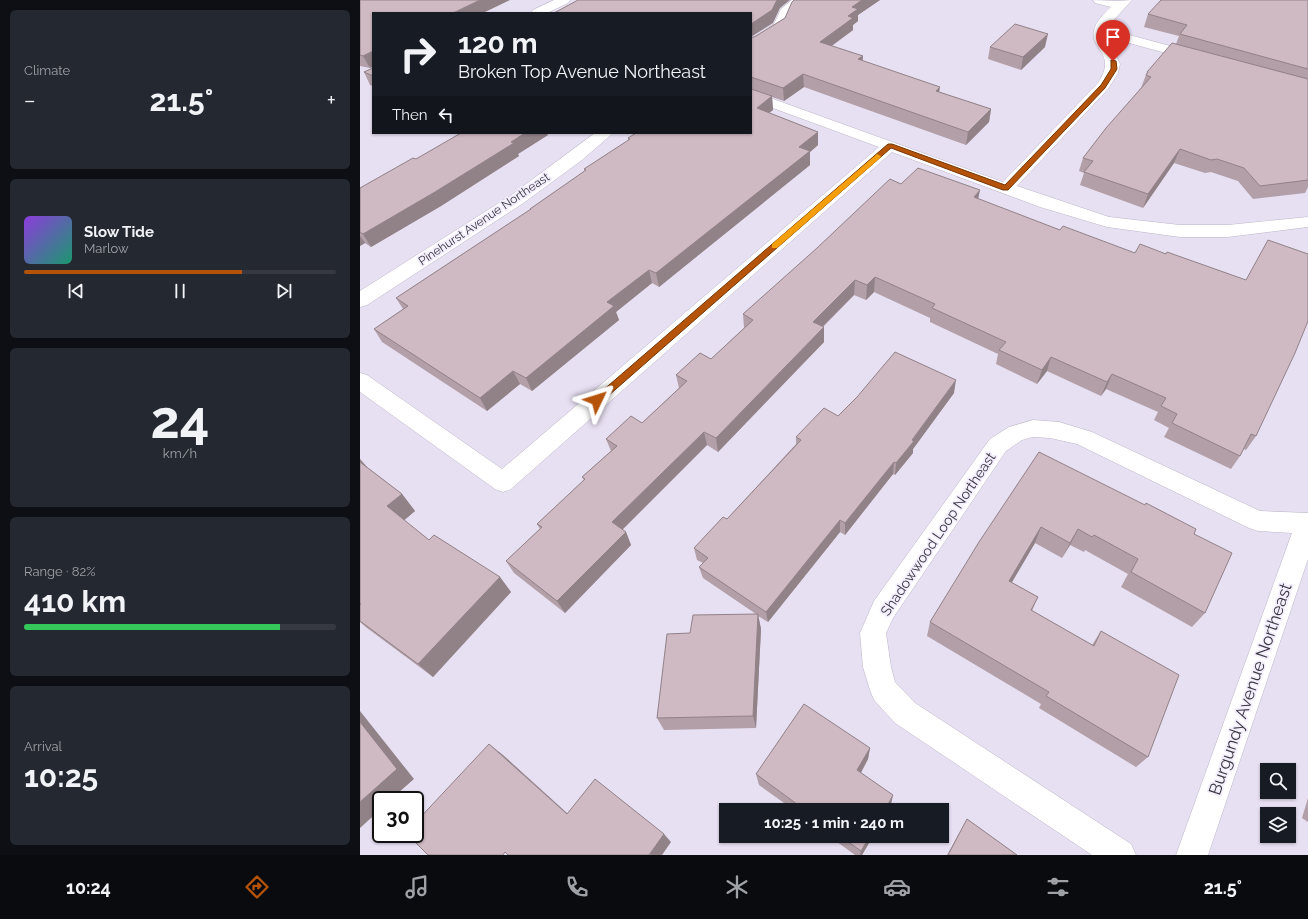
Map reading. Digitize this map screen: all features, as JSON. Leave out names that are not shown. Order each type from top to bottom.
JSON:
[{"type":"street","points":[[539,12],[564,0]]},
{"type":"street","points":[[1098,0],[1123,3]]},
{"type":"street","points":[[752,43],[780,26],[785,12],[799,1]]},
{"type":"street","points":[[1006,188],[1103,86],[1111,75],[1114,69],[1113,61],[1101,37],[1100,31],[1102,25],[1123,3]]},
{"type":"street","points":[[1100,31],[1204,60]]},
{"type":"street","points":[[752,95],[1077,214],[1107,222],[1180,231],[1228,231],[1308,222]]},
{"type":"street","name":"Pinehurst Avenue Northeast","points":[[360,300],[511,203],[569,162],[604,134]]},
{"type":"street","points":[[360,381],[503,482],[890,146]]},
{"type":"street","name":"Shadowwood Loop Northeast","points":[[1120,855],[905,713],[884,690],[877,667],[873,633],[883,610],[998,445],[1017,432],[1038,428],[1057,429],[1084,438],[1258,521],[1308,523]]},
{"type":"street","name":"Burgundy Avenue Northeast","points":[[1192,855],[1308,523]]},
{"type":"building","points":[[360,0],[480,0],[455,12],[372,12],[372,52],[363,56],[360,55]]},
{"type":"building","points":[[578,0],[777,0],[772,10],[752,23],[752,12],[556,12]]},
{"type":"building","points":[[794,0],[862,0],[852,7],[858,9],[848,16],[853,18],[820,42],[863,56],[858,59],[940,87],[936,91],[991,109],[968,132],[803,74],[783,88],[752,77],[752,38],[785,18]]},
{"type":"building","points":[[1161,0],[1308,0],[1308,69],[1180,34],[1187,25],[1148,14]]},
{"type":"building","points":[[1015,24],[1048,34],[1023,57],[990,47]]},
{"type":"building","points":[[1172,43],[1308,79],[1308,180],[1260,186],[1244,168],[1217,159],[1211,160],[1180,149],[1148,194],[1084,172],[1093,161],[1083,158],[1106,128],[1151,77],[1146,75],[1147,72]]},
{"type":"building","points":[[372,68],[372,76],[364,72]]},
{"type":"building","points":[[752,89],[772,96],[757,108],[818,132],[799,147],[810,151],[656,273],[649,270],[607,302],[614,306],[526,378],[513,371],[480,398],[374,329],[408,306],[396,298],[531,209],[586,170],[584,169],[630,139],[628,138],[634,134],[752,134]]},
{"type":"building","points":[[459,134],[523,134],[511,142],[514,143],[435,192],[363,234],[360,232],[360,188],[413,158],[416,159]]},
{"type":"building","points":[[918,168],[980,190],[974,197],[1060,230],[1063,226],[1135,253],[1140,244],[1246,280],[1268,240],[1308,254],[1308,321],[1295,353],[1256,436],[1251,434],[1240,456],[1172,423],[1177,414],[1161,406],[1166,398],[1112,374],[1107,382],[1051,357],[1042,370],[999,350],[1006,342],[932,308],[935,304],[875,277],[867,285],[855,280],[813,322],[824,327],[716,438],[704,432],[612,522],[626,532],[557,601],[506,561],[542,527],[537,524],[585,479],[582,477],[617,446],[606,439],[631,416],[642,423],[687,381],[676,375],[700,353],[711,359],[753,320],[743,314],[817,248],[890,179],[901,184]]},
{"type":"building","points":[[895,352],[956,380],[912,440],[914,441],[896,463],[894,462],[845,523],[840,520],[766,612],[699,567],[708,558],[694,548],[723,517],[727,519],[801,440],[796,437],[824,408],[838,416],[857,397]]},
{"type":"building","points":[[1039,452],[1145,505],[1146,503],[1196,529],[1194,534],[1232,553],[1205,613],[1131,572],[1138,559],[1094,535],[1092,537],[1078,529],[1070,543],[1041,527],[1009,581],[1038,597],[1031,610],[1094,646],[1101,631],[1179,675],[1148,757],[1046,696],[1049,692],[930,622],[979,542]]},
{"type":"building","points":[[360,462],[402,494],[387,506],[429,540],[434,535],[500,577],[418,664],[360,621]]},
{"type":"building","points":[[758,614],[753,716],[657,718],[667,634],[690,633],[693,615]]},
{"type":"building","points":[[804,704],[870,748],[857,770],[893,795],[889,803],[795,803],[756,774]]},
{"type":"building","points":[[360,722],[397,769],[360,802]]},
{"type":"building","points":[[489,744],[567,814],[595,779],[664,834],[649,855],[508,855],[505,852],[503,855],[428,855],[416,843],[424,843],[424,813]]},
{"type":"building","points":[[967,819],[1017,855],[948,855]]},
{"type":"building","points":[[850,843],[866,843],[861,851]]},
{"type":"slow traffic","points":[[775,246],[877,156]]},
{"type":"route","points":[[597,400],[890,146],[1006,188],[1103,86],[1114,69],[1113,61]]}]
